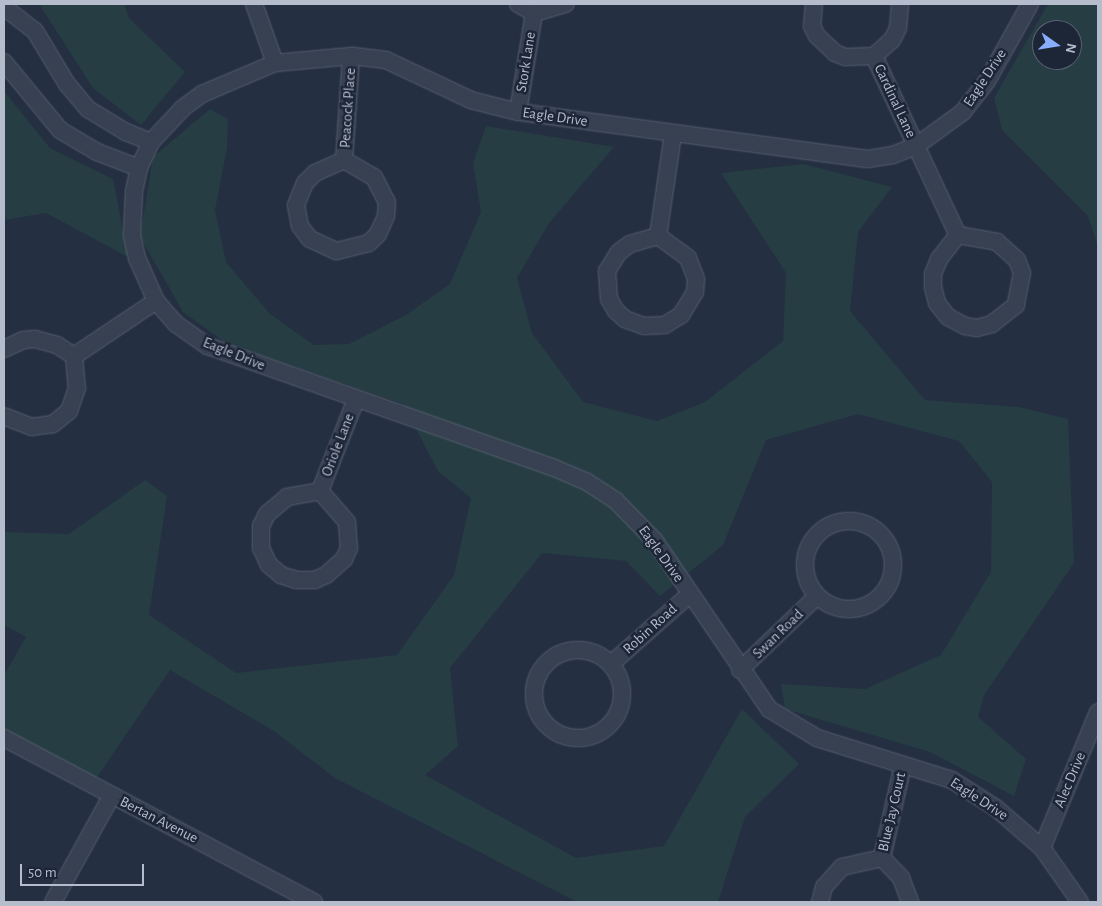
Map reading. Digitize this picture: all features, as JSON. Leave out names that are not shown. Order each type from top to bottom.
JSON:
[{"type":"street","points":[[254,4],[275,63]]},
{"type":"street","name":"Stork Lane","points":[[518,4],[534,13],[566,4]]},
{"type":"street","name":"Cardinal Lane","points":[[814,4],[812,26],[824,45],[846,57],[874,56],[898,28],[900,4]]},
{"type":"street","name":"Eagle Drive","points":[[1030,4],[972,102],[939,132],[916,146],[893,155],[866,159],[673,135],[518,112],[471,100],[386,60],[351,56],[275,63],[202,94],[183,108],[152,142],[139,168],[131,212],[132,236],[137,258],[156,301],[176,324],[208,346],[552,466],[586,482],[616,501],[642,525],[762,701],[789,724],[817,738],[952,780],[996,808],[1042,848],[1080,902]]},
{"type":"street","points":[[4,7],[35,31],[67,84],[88,109],[118,128],[152,142]]},
{"type":"street","name":"Stork Lane","points":[[518,112],[534,13]]},
{"type":"street","name":"Peacock Place","points":[[344,160],[351,56]]},
{"type":"street","name":"Cardinal Lane","points":[[874,56],[958,235]]},
{"type":"street","points":[[4,62],[60,130],[97,152],[139,168]]},
{"type":"street","points":[[658,236],[673,135]]},
{"type":"street","name":"Peacock Place","points":[[344,160],[374,177],[387,202],[386,216],[378,234],[369,243],[336,252],[310,239],[300,226],[296,205],[304,183],[315,172],[344,160]]},
{"type":"street","points":[[958,235],[997,242],[1017,260],[1022,273],[1016,305],[992,324],[977,328],[965,326],[948,317],[937,303],[932,287],[933,274],[939,260],[958,235]]},
{"type":"street","points":[[658,236],[688,258],[696,279],[695,292],[680,315],[665,325],[644,326],[625,319],[616,311],[609,299],[607,277],[619,252],[630,244],[658,236]]},
{"type":"street","points":[[74,356],[156,301]]},
{"type":"street","points":[[4,350],[23,340],[35,339],[49,342],[74,356]]},
{"type":"street","points":[[4,416],[32,427],[60,420],[69,411],[77,388],[74,356]]},
{"type":"street","name":"Oriole Lane","points":[[320,491],[356,399]]},
{"type":"street","name":"Oriole Lane","points":[[320,491],[347,522],[349,548],[344,559],[326,575],[314,580],[297,580],[281,575],[269,565],[261,548],[261,526],[267,514],[287,496],[320,491]]},
{"type":"street","name":"Swan Road","points":[[848,521],[871,526],[882,535],[893,563],[893,575],[884,595],[865,607],[848,609],[830,606],[816,597],[806,571],[806,557],[817,532],[824,527],[848,521]]},
{"type":"street","name":"Robin Road","points":[[611,664],[690,594]]},
{"type":"street","name":"Swan Road","points":[[740,670],[816,597]]},
{"type":"street","name":"Robin Road","points":[[577,650],[588,651],[611,664],[622,689],[620,705],[610,725],[597,734],[581,737],[554,732],[541,716],[534,699],[536,681],[544,664],[564,652],[577,650]]},
{"type":"street","name":"Alec Drive","points":[[1042,848],[1098,712]]},
{"type":"street","name":"Bertan Avenue","points":[[4,738],[314,902]]},
{"type":"street","name":"Blue Jay Court","points":[[882,858],[903,765]]},
{"type":"street","points":[[53,902],[112,795]]},
{"type":"street","name":"Blue Jay Court","points":[[820,902],[824,887],[842,868],[882,858]]},
{"type":"street","name":"Blue Jay Court","points":[[882,858],[901,878],[910,902]]},
{"type":"green space","points":[[39,4],[124,4],[129,18],[185,72],[141,125],[93,88]]},
{"type":"green space","points":[[1048,4],[1098,4],[1098,247],[1088,216],[1002,130],[994,98],[1032,32],[1032,70],[1082,70],[1082,20],[1039,20]]},
{"type":"green space","points":[[4,91],[50,148],[113,179],[128,257],[46,213],[4,220]]},
{"type":"green space","points":[[210,109],[228,119],[227,148],[215,210],[226,262],[270,314],[314,345],[349,344],[406,315],[450,284],[481,212],[473,163],[486,126],[614,147],[549,223],[517,278],[532,333],[583,402],[657,421],[705,402],[783,341],[786,273],[721,173],[803,164],[892,187],[858,232],[850,311],[925,400],[1019,407],[1068,419],[1074,563],[984,695],[978,717],[1026,759],[1014,796],[930,752],[785,709],[781,684],[865,689],[941,655],[991,572],[992,482],[959,441],[858,414],[766,440],[723,545],[660,596],[626,561],[542,553],[450,668],[458,746],[425,775],[576,858],[664,846],[742,709],[799,764],[745,817],[718,902],[577,902],[335,778],[274,731],[170,670],[91,786],[4,739],[4,675],[26,637],[4,625],[4,532],[69,534],[145,480],[167,496],[149,615],[236,673],[397,655],[454,575],[471,498],[438,471],[403,404],[226,343],[183,312],[140,237],[153,157]]}]
